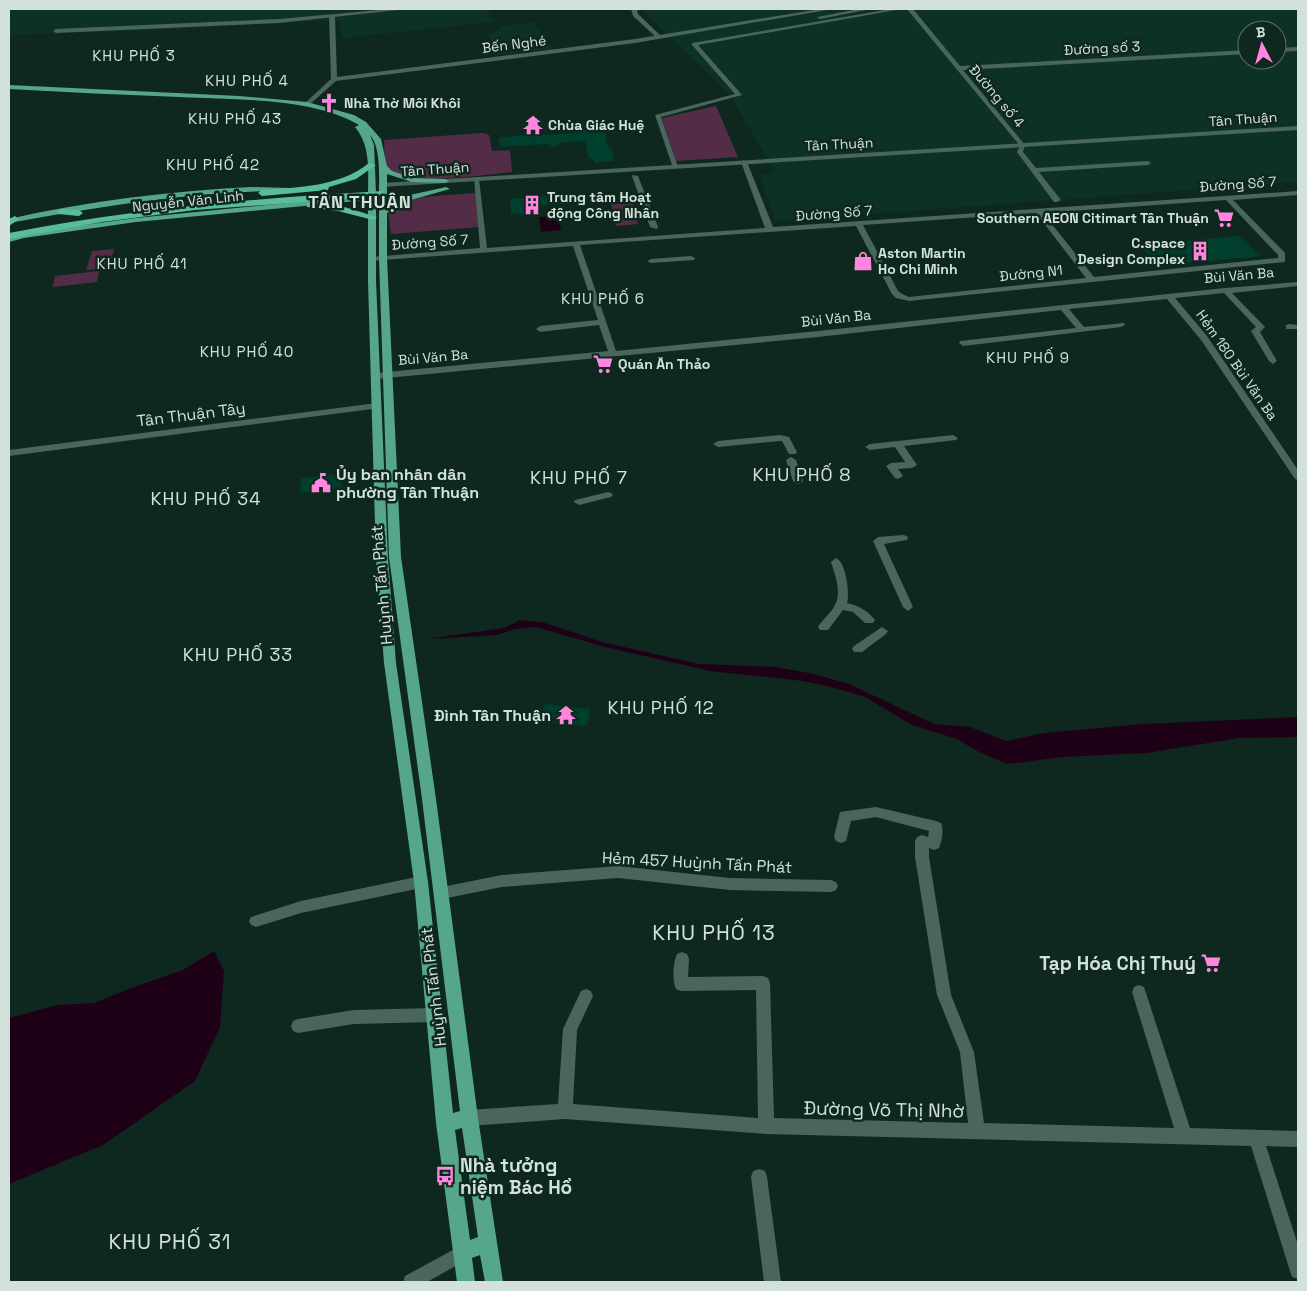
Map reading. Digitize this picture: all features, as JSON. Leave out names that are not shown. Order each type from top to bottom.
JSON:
[{"type":"highway","points":[[304,189],[343,182],[361,175],[372,165]]},
{"type":"highway","name":"Nguyễn Văn Linh","points":[[10,222],[167,201],[290,190],[376,191]]},
{"type":"highway","name":"Nguyễn Văn Linh","points":[[9,236],[44,228],[152,212],[376,191]]},
{"type":"highway","points":[[216,212],[238,204],[338,208],[378,214]]},
{"type":"highway","points":[[61,212],[79,213]]},
{"type":"highway","points":[[24,236],[44,228]]},
{"type":"main road","name":"Huỳnh Tấn Phát","points":[[9,88],[282,103],[305,105],[351,117],[363,124],[377,139],[383,167],[376,191]]},
{"type":"main road","name":"Huỳnh Tấn Phát","points":[[305,105],[337,116],[357,126],[365,133],[370,145],[378,214],[389,558],[390,663],[421,882],[445,1123],[466,1282]]},
{"type":"main road","points":[[383,167],[390,174],[400,178],[446,185]]},
{"type":"main road","points":[[378,214],[402,200],[446,185]]},
{"type":"main road","name":"Nguyễn Văn Linh","points":[[10,222],[61,212],[178,195],[269,188],[290,190]]},
{"type":"main road","name":"Nguyễn Văn Linh","points":[[9,240],[24,236],[136,220],[296,205],[376,191]]},
{"type":"main road","name":"Huỳnh Tấn Phát","points":[[382,375],[377,406],[389,558],[405,638],[422,754],[442,893],[469,1118],[494,1282]]},
{"type":"main road","points":[[403,758],[422,754]]},
{"type":"main road","points":[[445,1123],[469,1118]]},
{"type":"main road","points":[[462,1253],[488,1242]]},
{"type":"street","points":[[305,105],[322,92],[334,78],[332,9]]},
{"type":"street","points":[[56,31],[332,17],[404,9]]},
{"type":"street","points":[[634,9],[634,15],[659,38]]},
{"type":"street","points":[[687,33],[830,9]]},
{"type":"street","points":[[687,33],[702,35],[868,9]]},
{"type":"street","points":[[675,167],[657,116],[739,95],[694,44],[899,9]]},
{"type":"street","name":"Đường số 4","points":[[910,9],[1021,149],[1057,200]]},
{"type":"street","points":[[805,13],[813,18]]},
{"type":"street","name":"Bến Nghé","points":[[334,78],[687,33]]},
{"type":"street","name":"Đường số 3","points":[[958,68],[1237,53]]},
{"type":"street","name":"Tân Thuận","points":[[477,183],[635,176],[689,169],[1021,149],[1298,128]]},
{"type":"street","name":"Tân Thuận","points":[[1134,141],[1298,133]]},
{"type":"street","points":[[1035,170],[1148,163]]},
{"type":"street","points":[[745,166],[770,230]]},
{"type":"street","name":"Tân Thuận","points":[[376,191],[675,167],[689,169]]},
{"type":"street","points":[[635,176],[654,227]]},
{"type":"street","points":[[477,183],[484,250]]},
{"type":"street","name":"Đường Số 7","points":[[378,259],[576,243],[1298,193]]},
{"type":"street","name":"Đường N1","points":[[859,224],[895,292],[901,297],[912,299],[1283,259],[1282,255],[1227,197]]},
{"type":"street","points":[[1038,211],[1092,280]]},
{"type":"street","points":[[576,243],[613,353]]},
{"type":"street","points":[[652,261],[691,258]]},
{"type":"street","name":"Bùi Văn Ba","points":[[382,375],[818,334],[1225,290],[1297,286]]},
{"type":"street","points":[[1225,290],[1261,327],[1255,331],[1273,361]]},
{"type":"street","name":"Hẻm 180 Bùi Văn Ba","points":[[1169,296],[1204,338],[1298,477]]},
{"type":"street","points":[[1063,308],[1082,330]]},
{"type":"street","points":[[540,329],[602,322]]},
{"type":"street","points":[[963,343],[1121,325]]},
{"type":"street","name":"Tân Thuận Tây","points":[[9,453],[377,406]]},
{"type":"street","points":[[870,447],[953,438]]},
{"type":"street","points":[[718,444],[786,439],[798,481]]},
{"type":"street","points":[[898,445],[912,465],[891,466],[898,476]]},
{"type":"street","points":[[579,502],[608,495]]},
{"type":"street","points":[[903,538],[878,541],[908,607]]},
{"type":"street","points":[[824,627],[841,606],[845,595],[836,562]]},
{"type":"street","points":[[841,606],[856,609],[870,620]]},
{"type":"street","points":[[858,649],[882,631]]},
{"type":"street","points":[[841,837],[845,816],[876,812],[936,827],[934,844],[922,841],[922,857],[944,995],[967,1052],[977,1131]]},
{"type":"street","name":"Hẻm 457 Huỳnh Tấn Phát","points":[[442,893],[502,881],[618,872],[730,884],[831,886]]},
{"type":"street","points":[[256,921],[301,907],[421,882]]},
{"type":"street","points":[[682,958],[681,984],[763,984],[766,1126]]},
{"type":"street","points":[[1139,992],[1185,1137]]},
{"type":"street","points":[[565,1111],[570,1030],[586,996]]},
{"type":"street","points":[[298,1026],[354,1017],[433,1015]]},
{"type":"street","name":"Đường Võ Thị Nhờ","points":[[469,1118],[565,1111],[766,1126],[1298,1139]]},
{"type":"street","points":[[1256,1138],[1298,1271]]},
{"type":"street","points":[[759,1177],[773,1282]]},
{"type":"street","points":[[411,1282],[462,1253]]},
{"type":"shaded area","points":[[9,9],[487,9],[494,22],[342,38],[339,20],[135,31],[9,35]]},
{"type":"shaded area","points":[[641,9],[1298,9],[1298,182],[775,221],[760,175],[775,172],[729,94]]},
{"type":"shaded area","points":[[534,22],[553,49],[501,55],[487,34],[493,34],[491,31],[500,29],[498,26]]},
{"type":"shaded area","points":[[716,106],[738,157],[676,161],[662,118]]},
{"type":"shaded area","points":[[483,133],[489,135],[492,151],[510,150],[512,172],[467,177],[412,178],[399,175],[390,170],[386,164],[384,140]]},
{"type":"shaded area","points":[[475,193],[477,195],[479,227],[391,234],[388,210],[403,201],[422,197]]},
{"type":"shaded area","points":[[633,203],[638,224],[616,226],[611,204]]},
{"type":"shaded area","points":[[558,216],[561,230],[541,232],[539,217]]},
{"type":"shaded area","points":[[114,249],[109,268],[86,270],[92,251]]},
{"type":"shaded area","points":[[99,271],[97,282],[53,287],[55,276]]},
{"type":"shaded area","points":[[520,620],[542,622],[602,642],[699,664],[776,667],[814,674],[849,684],[934,724],[970,727],[1006,741],[1044,733],[1143,724],[1298,717],[1298,737],[1239,738],[1147,753],[1063,757],[1007,764],[979,752],[957,739],[912,725],[863,696],[827,686],[803,681],[710,671],[605,647],[536,627],[515,629],[497,635],[427,639],[504,628]]},
{"type":"shaded area","points":[[214,951],[224,971],[220,1027],[195,1081],[103,1145],[9,1184],[9,1018],[58,1005],[94,1003],[183,970]]},
{"type":"building","points":[[602,121],[608,148],[611,148],[614,161],[594,163],[594,160],[588,158],[585,141],[558,143],[558,146],[549,147],[549,144],[500,147],[499,137],[575,133],[573,122]]},
{"type":"building","name":"Trung tâm Hoạt động Công Nhân","points":[[574,194],[576,203],[531,206],[532,213],[511,214],[510,199]]},
{"type":"building","name":"C.space Design Complex","points":[[1239,236],[1261,256],[1159,266],[1139,245]]},
{"type":"building","name":"Ủy ban nhân dân phường Tân Thuận","points":[[342,474],[341,489],[300,493],[301,478]]},
{"type":"building","name":"Đình Tân Thuận","points":[[545,704],[591,709],[587,726],[540,721]]},
{"type":"place","name":"Nhà Thờ Môi Khôi","points":[[329,103]]},
{"type":"place","name":"Chùa Giác Huệ","points":[[533,125]]},
{"type":"place","name":"Trung tâm Hoạt động Công Nhân","points":[[532,205]]},
{"type":"place","name":"Southern AEON Citimart Tân Thuận","points":[[1224,218]]},
{"type":"place","name":"C.space Design Complex","points":[[1200,251]]},
{"type":"place","name":"Aston Martin Ho Chi Minh","points":[[863,261]]},
{"type":"place","name":"Quán Ăn Thảo","points":[[603,364]]},
{"type":"place","name":"Ủy ban nhân dân phường Tân Thuận","points":[[321,483]]},
{"type":"place","name":"Đình Tân Thuận","points":[[566,715]]},
{"type":"place","name":"Tạp Hóa Chị Thuý","points":[[1211,963]]},
{"type":"place","name":"Nhà tưởng niệm Bác Hồ","points":[[445,1176]]},
{"type":"district","name":"KHU PHỐ 3","points":[[134,56]]},
{"type":"district","name":"KHU PHỐ 4","points":[[247,81]]},
{"type":"district","name":"KHU PHỐ 43","points":[[235,119]]},
{"type":"district","name":"KHU PHỐ 42","points":[[213,165]]},
{"type":"district","name":"TÂN THUẬN","points":[[360,202]]},
{"type":"district","name":"KHU PHỐ 41","points":[[142,264]]},
{"type":"district","name":"KHU PHỐ 6","points":[[603,299]]},
{"type":"district","name":"KHU PHỐ 40","points":[[247,352]]},
{"type":"district","name":"KHU PHỐ 9","points":[[1028,358]]},
{"type":"district","name":"KHU PHỐ 8","points":[[802,475]]},
{"type":"district","name":"KHU PHỐ 7","points":[[579,478]]},
{"type":"district","name":"KHU PHỐ 34","points":[[206,499]]},
{"type":"district","name":"KHU PHỐ 33","points":[[238,655]]},
{"type":"district","name":"KHU PHỐ 12","points":[[661,708]]},
{"type":"district","name":"KHU PHỐ 13","points":[[714,933]]},
{"type":"district","name":"KHU PHỐ 31","points":[[170,1242]]}]
